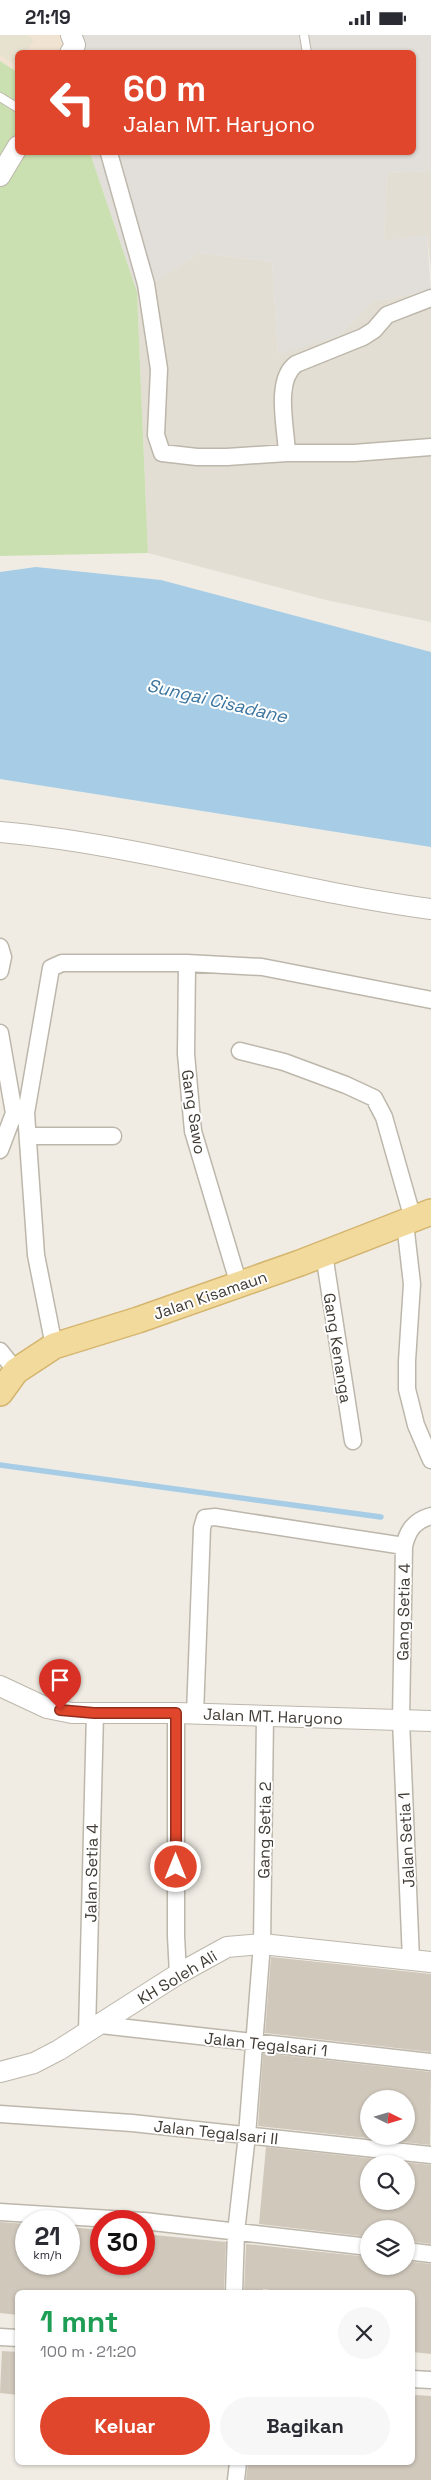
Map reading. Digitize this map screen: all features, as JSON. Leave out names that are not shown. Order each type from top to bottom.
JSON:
[{"type":"main road","name":"Jalan Kisamaun","points":[[0,1393],[16,1371],[54,1346],[238,1285],[416,1218]]},
{"type":"street","points":[[0,176],[15,151]]},
{"type":"street","points":[[111,155],[147,292],[159,369],[156,435],[162,453],[197,457],[288,453],[354,453],[431,447]]},
{"type":"street","points":[[288,453],[283,387],[290,369],[296,364],[363,337],[374,330],[388,315],[431,298]]},
{"type":"street","points":[[0,832],[96,843],[366,901],[431,909]]},
{"type":"street","points":[[0,947],[3,957],[0,971]]},
{"type":"street","points":[[0,1150],[20,1113],[53,965],[62,963],[187,963],[262,967],[431,1000]]},
{"type":"street","name":"Gang Sawo","points":[[187,963],[186,1054],[193,1131],[238,1285]]},
{"type":"street","points":[[0,1033],[20,1113],[28,1136],[36,1255],[41,1292],[54,1346]]},
{"type":"street","points":[[240,1051],[277,1060],[346,1085],[374,1098],[384,1117],[416,1218],[407,1389],[416,1425],[431,1460]]},
{"type":"street","points":[[28,1136],[113,1137]]},
{"type":"street","name":"Gang Kenanga","points":[[324,1254],[353,1441]]},
{"type":"street","points":[[0,1351],[16,1371]]},
{"type":"street","points":[[178,1974],[176,1936],[186,1713],[202,1529],[205,1518],[215,1517],[404,1546]]},
{"type":"street","name":"Gang Setia 4","points":[[401,1720],[404,1546],[412,1526],[420,1519],[431,1517]]},
{"type":"street","name":"Jalan MT. Haryono","points":[[0,1686],[47,1708],[72,1713],[186,1713],[431,1721]]},
{"type":"street","name":"Jalan Setia 4","points":[[94,1713],[94,2029]]},
{"type":"street","name":"Gang Setia 2","points":[[234,2290],[236,2232],[247,2135],[262,1945],[265,1716]]},
{"type":"street","name":"Jalan Setia 1","points":[[401,1720],[411,1960]]},
{"type":"street","name":"KH Soleh Ali","points":[[0,2072],[34,2063],[94,2029],[178,1974],[227,1947],[262,1945],[431,1962]]},
{"type":"street","name":"Jalan Tegalsari 1","points":[[94,2029],[431,2061]]},
{"type":"street","name":"Jalan Tegalsari II","points":[[0,2114],[132,2123],[431,2155]]},
{"type":"street","points":[[0,2212],[90,2216]]},
{"type":"street","points":[[155,2222],[360,2246]]},
{"type":"street","points":[[415,2252],[431,2254]]},
{"type":"street","points":[[0,2337],[15,2338]]},
{"type":"street","points":[[415,2379],[431,2380]]},
{"type":"street","points":[[236,2480],[238,2465]]},
{"type":"lane","points":[[304,35],[306,50]]},
{"type":"lane","points":[[0,97],[15,106]]},
{"type":"shaded area","points":[[0,35],[64,35],[68,50],[15,50],[15,71],[0,61]]},
{"type":"shaded area","points":[[0,35],[26,35],[34,40],[27,50],[15,50],[15,65],[0,55]]},
{"type":"shaded area","points":[[64,35],[431,35],[431,171],[387,173],[384,240],[427,235],[431,291],[374,301],[338,336],[278,355],[272,262],[200,253],[137,292],[91,155],[416,155],[416,50],[68,50]]},
{"type":"shaded area","points":[[431,171],[431,270],[427,235],[384,241],[387,173]]},
{"type":"shaded area","points":[[200,253],[272,262],[278,354],[338,336],[374,301],[431,291],[431,622],[326,600],[148,553],[137,292]]},
{"type":"green space","points":[[0,61],[15,71],[15,155],[91,155],[137,292],[148,553],[0,556]]},
{"type":"water","name":"Sungai Cisadane","points":[[36,567],[161,580],[431,652],[431,847],[0,779],[0,572]]},
{"type":"building","points":[[271,1957],[431,1974],[431,2052],[265,2033]]},
{"type":"building","points":[[263,2053],[431,2072],[430,2145],[415,2143],[415,2090],[360,2090],[360,2137],[258,2126]]},
{"type":"building","points":[[266,2147],[360,2157],[360,2210],[415,2210],[415,2163],[431,2165],[431,2244],[415,2242],[415,2220],[360,2220],[360,2236],[259,2224]]},
{"type":"building","points":[[0,2222],[15,2223],[15,2275],[80,2275],[80,2228],[90,2229],[90,2275],[155,2275],[155,2235],[226,2242],[224,2290],[15,2290],[15,2315],[0,2313]]},
{"type":"building","points":[[246,2244],[360,2256],[360,2275],[415,2275],[415,2262],[431,2264],[431,2354],[415,2352],[415,2290],[244,2290]]},
{"type":"building","points":[[2,2351],[15,2352],[15,2395],[0,2393]]},
{"type":"building","points":[[415,2395],[431,2396],[431,2480],[246,2480],[248,2465],[415,2465]]},
{"type":"waterway","points":[[0,1465],[381,1517]]},
{"type":"route","points":[[60,1710],[72,1713],[176,1713],[176,1867]]}]
